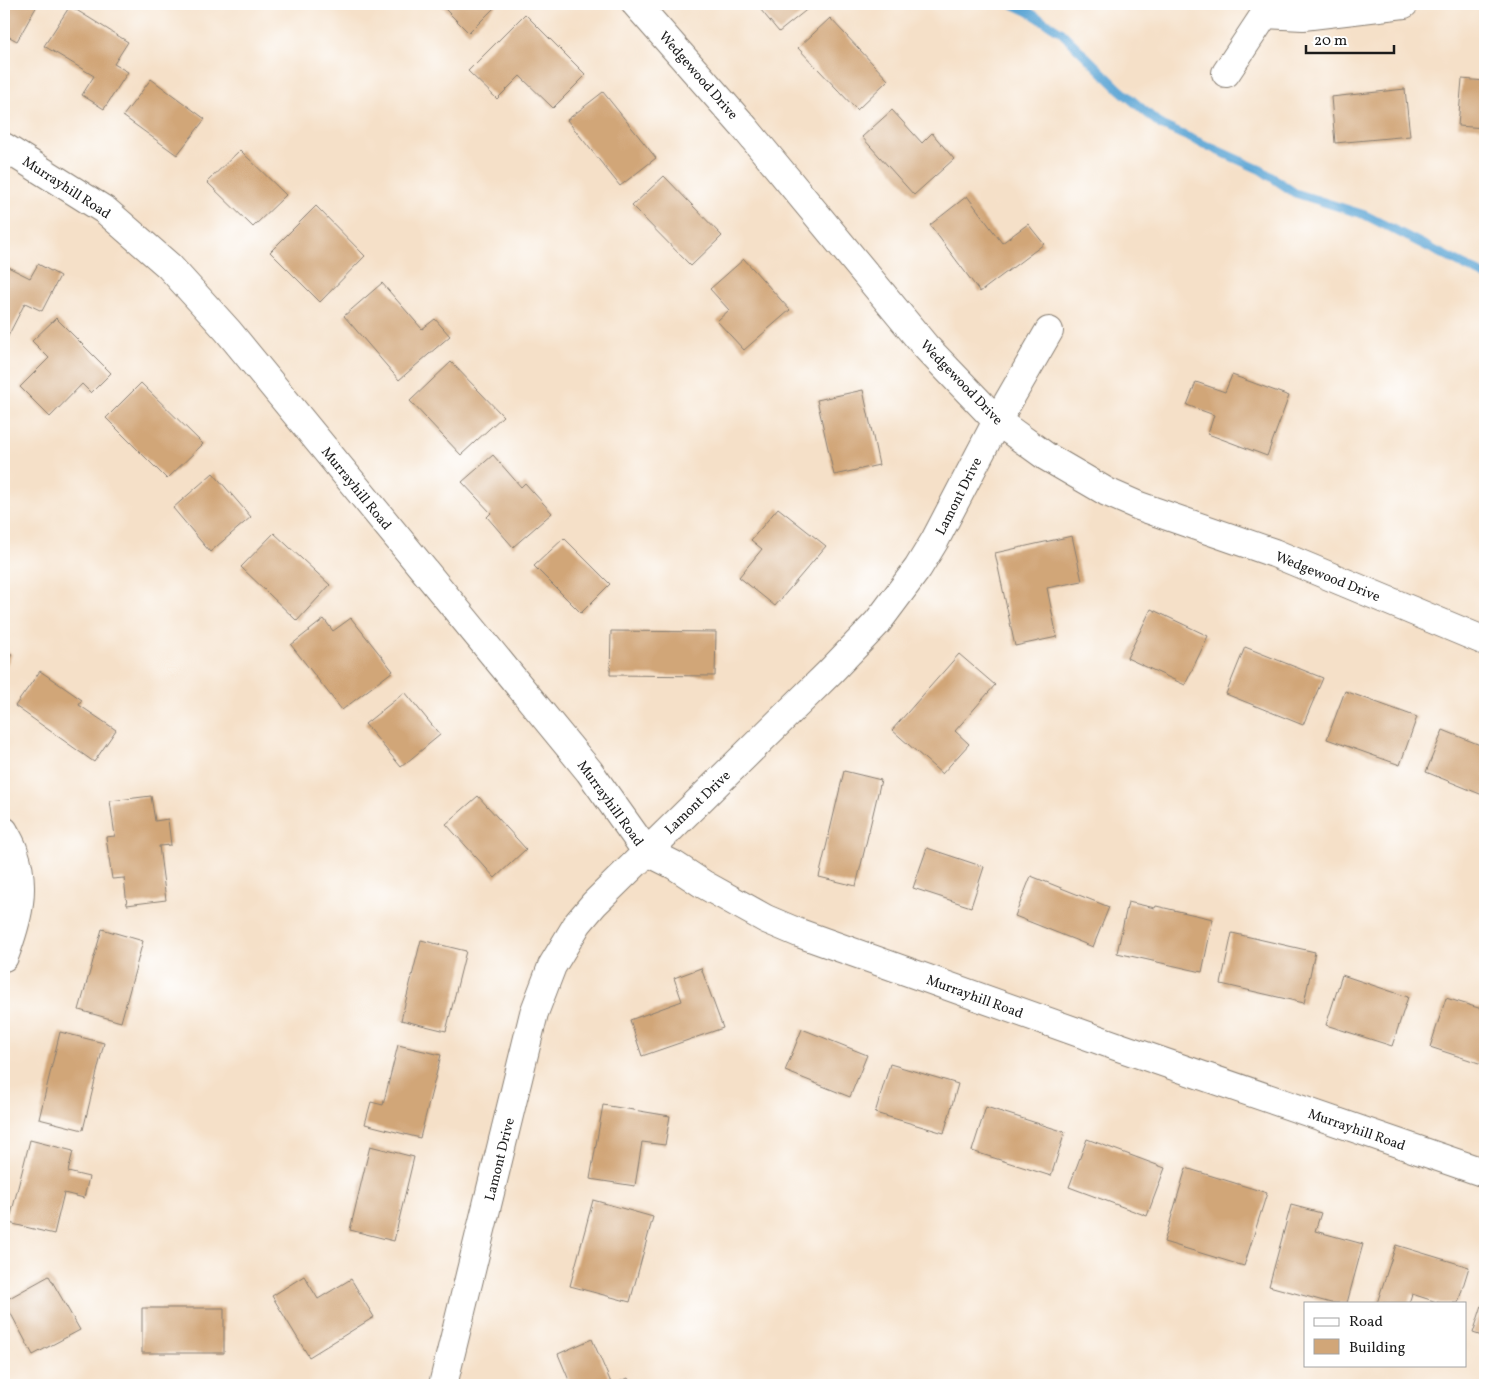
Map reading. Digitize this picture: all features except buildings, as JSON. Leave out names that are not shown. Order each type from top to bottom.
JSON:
[{"type":"street","name":"Wedgewood Drive","points":[[636,4],[745,128],[926,348],[996,421],[1047,457],[1107,492],[1139,506],[1274,553],[1485,641]]},
{"type":"street","points":[[1226,73],[1267,9],[1303,16],[1404,4]]},
{"type":"street","name":"Murrayhill Road","points":[[4,147],[106,211],[169,266],[215,317],[582,764],[646,851],[674,864],[702,884],[766,919],[799,933],[1141,1055],[1485,1173]]},
{"type":"street","name":"Lamont Drive","points":[[444,1385],[534,1013],[552,966],[578,923],[594,904],[830,672],[877,623],[918,568],[935,540],[996,421],[1049,331]]},
{"type":"street","points":[[4,831],[14,850],[18,866],[20,898],[18,913],[4,957]]},
{"type":"waterway","points":[[1012,4],[1061,32],[1119,89],[1161,125],[1261,170],[1295,193],[1365,215],[1485,276]]}]
